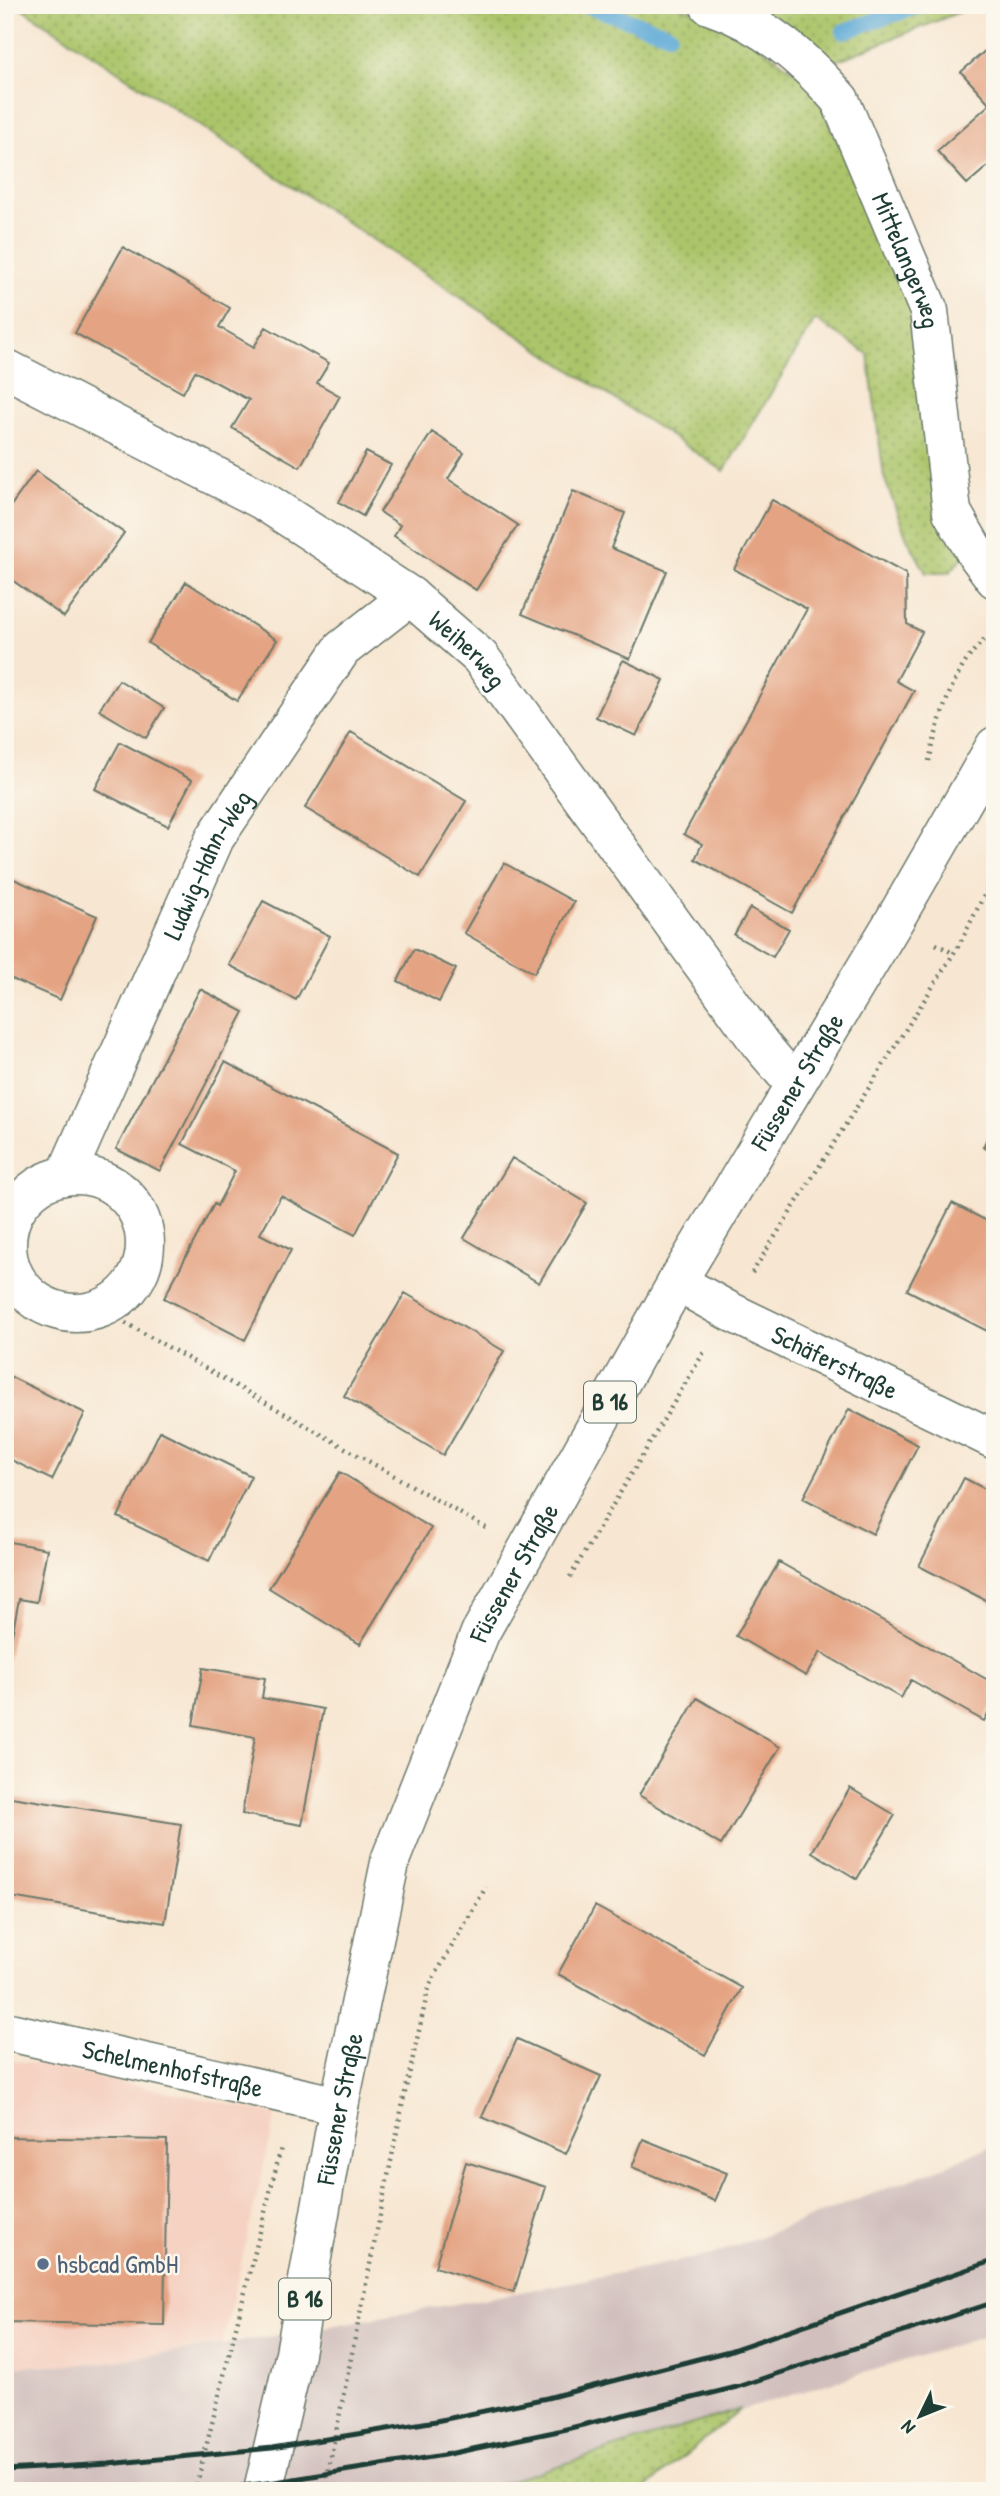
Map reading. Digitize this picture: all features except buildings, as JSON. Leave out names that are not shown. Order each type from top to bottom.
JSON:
[{"type":"street","name":"Mittelangerweg","points":[[709,5],[730,12],[777,40],[817,74],[840,100],[929,311],[952,512],[975,552],[995,579]]},
{"type":"street","name":"Weiherweg","points":[[5,368],[261,500],[410,596],[480,657],[761,1045],[795,1085]]},
{"type":"street","name":"Ludwig-Hahn-Weg","points":[[66,1175],[215,838],[341,649],[410,596]]},
{"type":"street","name":"Füssener Straße","points":[[263,2491],[295,2353],[339,2106],[391,1858],[480,1633],[677,1282],[901,909],[995,746]]},
{"type":"street","points":[[66,1175],[88,1176],[109,1184],[127,1197],[139,1217],[144,1238],[143,1260],[134,1281],[120,1297],[101,1309],[78,1314],[55,1310],[34,1300],[18,1283],[8,1262],[6,1238],[13,1215],[26,1196],[44,1182],[66,1175]]},
{"type":"street","name":"Schäferstraße","points":[[677,1282],[729,1311],[995,1440]]},
{"type":"street","name":"Schelmenhofstraße","points":[[5,2031],[339,2106]]},
{"type":"path","points":[[570,1577],[729,1311],[959,945],[995,874]]},
{"type":"path","points":[[101,1309],[490,1530]]},
{"type":"path","points":[[324,2491],[429,1986],[486,1887]]},
{"type":"shaded area","points":[[5,2058],[276,2114],[222,2345],[102,2363],[5,2367]]},
{"type":"shaded area","points":[[995,2144],[995,2333],[477,2491],[5,2491],[5,2367],[102,2363],[222,2345],[511,2294],[711,2255],[946,2166]]},
{"type":"green space","points":[[17,5],[676,5],[726,22],[811,83],[917,311],[963,557],[949,573],[926,573],[906,536],[884,477],[868,354],[815,320],[724,471]]},
{"type":"green space","points":[[739,5],[977,5],[821,67]]},
{"type":"green space","points":[[741,2409],[642,2491],[477,2491]]},
{"type":"waterway","points":[[585,5],[669,34]]},
{"type":"waterway","points":[[844,31],[922,5]]},
{"type":"railway","points":[[5,2470],[108,2464],[272,2448],[436,2421],[547,2398],[729,2351],[995,2260]]},
{"type":"railway","points":[[199,2491],[275,2482],[444,2455],[554,2432],[737,2387],[995,2302]]},
{"type":"place","name":"hsbcad GmbH","points":[[43,2264]]}]
